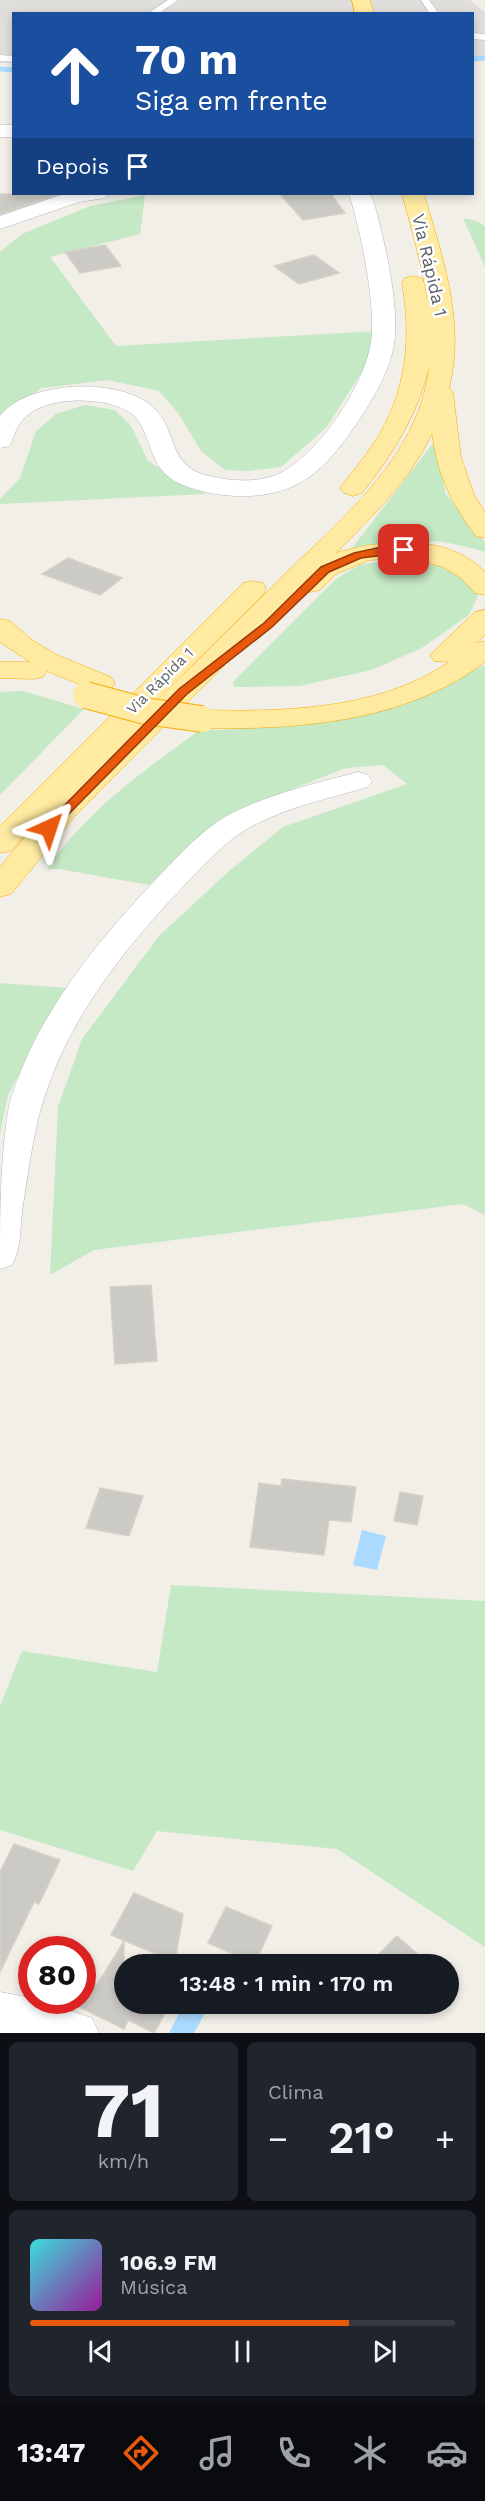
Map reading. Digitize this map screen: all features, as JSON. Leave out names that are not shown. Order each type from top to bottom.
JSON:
[{"type":"highway","name":"Via Rápida 1","points":[[0,844],[57,784],[343,499],[366,473],[391,437],[401,419],[416,377],[421,323],[419,305],[391,195]]},
{"type":"highway","name":"Via Rápida 1","points":[[0,887],[63,811],[371,502],[405,460],[417,441],[426,422],[440,379],[445,342],[441,305],[413,195]]},
{"type":"highway","points":[[440,379],[444,436],[449,464],[462,497],[485,530]]},
{"type":"highway","points":[[183,691],[268,625],[325,569],[338,562],[384,550],[426,552],[461,565],[485,587]]},
{"type":"highway","points":[[0,670],[33,671],[94,689],[146,711],[209,712],[305,702],[375,687],[436,661],[456,647],[485,618]]},
{"type":"highway","points":[[2,636],[51,662],[94,689]]},
{"type":"highway","points":[[2,636],[33,671]]},
{"type":"highway","points":[[209,712],[266,720],[332,713],[363,706],[396,696],[444,676],[485,649]]},
{"type":"main road","points":[[0,441],[8,421],[30,404],[63,395],[101,395],[117,398],[144,412],[150,418],[170,466],[192,480],[217,486],[261,486],[294,476],[315,459],[364,394],[380,354],[384,306],[360,195]]},
{"type":"street","points":[[0,223],[76,196],[87,195]]},
{"type":"street","points":[[0,1256],[5,1212],[25,1106],[48,1045],[92,974],[129,926],[212,839],[242,820],[279,804],[358,781]]},
{"type":"street","points":[[0,2013],[76,2033]]},
{"type":"lane","points":[[154,12],[174,0]]},
{"type":"shaded area","points":[[0,0],[470,0],[485,12],[485,58],[474,57],[474,12],[12,12],[12,63],[0,63]]},
{"type":"green space","points":[[145,195],[140,234],[50,257],[116,346],[378,331],[372,356],[326,428],[281,467],[248,471],[225,470],[201,451],[178,413],[159,391],[108,380],[42,388],[0,418],[0,252],[22,234],[90,206]]},
{"type":"green space","points":[[463,218],[477,221],[485,226],[485,267]]},
{"type":"green space","points":[[85,405],[115,410],[131,426],[148,461],[205,494],[0,504],[0,499],[20,478],[36,431],[56,414]]},
{"type":"green space","points":[[434,442],[443,474],[445,493],[485,542],[485,552],[450,543],[419,540],[352,548]]},
{"type":"green space","points":[[400,561],[442,566],[471,580],[478,595],[469,615],[420,649],[371,670],[299,686],[234,687],[233,682],[336,579],[361,564]]},
{"type":"green space","points":[[485,665],[485,1215],[463,1204],[94,1250],[50,1275],[58,1107],[82,1039],[159,936],[228,872],[283,827],[407,784],[383,765],[346,768],[269,798],[207,829],[149,885],[59,869],[47,869],[80,828],[118,792],[201,729],[221,730],[280,724],[426,692]]},
{"type":"green space","points":[[23,691],[84,709],[0,795],[0,692]]},
{"type":"green space","points":[[0,983],[66,988],[8,1095],[0,1133]]},
{"type":"green space","points":[[171,1585],[485,1601],[485,1947],[337,1849],[157,1831],[133,1871],[0,1830],[0,1706],[22,1651],[157,1672]]},
{"type":"water","points":[[362,1530],[386,1536],[377,1570],[353,1565]]},
{"type":"water","points":[[179,2014],[204,2014],[194,2033],[169,2033]]},
{"type":"building","points":[[0,194],[56,195],[0,214]]},
{"type":"building","points":[[281,195],[332,195],[345,213],[303,220]]},
{"type":"building","points":[[105,245],[121,266],[80,273],[65,252]]},
{"type":"building","points":[[314,255],[339,273],[299,284],[274,266]]},
{"type":"building","points":[[68,558],[122,578],[100,595],[42,574]]},
{"type":"building","points":[[151,1285],[157,1361],[115,1364],[110,1287]]},
{"type":"building","points":[[282,1479],[356,1487],[351,1522],[329,1520],[324,1555],[250,1547],[259,1483],[281,1486]]},
{"type":"building","points":[[100,1488],[143,1496],[129,1536],[86,1528]]},
{"type":"building","points":[[400,1492],[423,1496],[417,1525],[394,1521]]},
{"type":"building","points":[[14,1844],[60,1860],[39,1904],[34,1902],[0,1972],[0,1872]]},
{"type":"building","points":[[134,1893],[183,1914],[176,1954],[156,1954],[111,1935]]},
{"type":"building","points":[[226,1907],[272,1926],[259,1954],[234,1954],[208,1943]]},
{"type":"building","points":[[397,1936],[417,1954],[379,1954]]},
{"type":"building","points":[[124,1941],[124,1954],[116,1954]]},
{"type":"building","points":[[114,1957],[114,2014],[164,2014],[154,2033],[128,2020],[124,2029],[93,2014],[96,2014],[97,1985]]},
{"type":"waterway","points":[[474,59],[485,58]]},
{"type":"waterway","points":[[0,69],[12,70]]},
{"type":"route","points":[[49,828],[63,811],[183,691],[268,625],[325,569],[338,562],[377,551],[404,550]]}]
